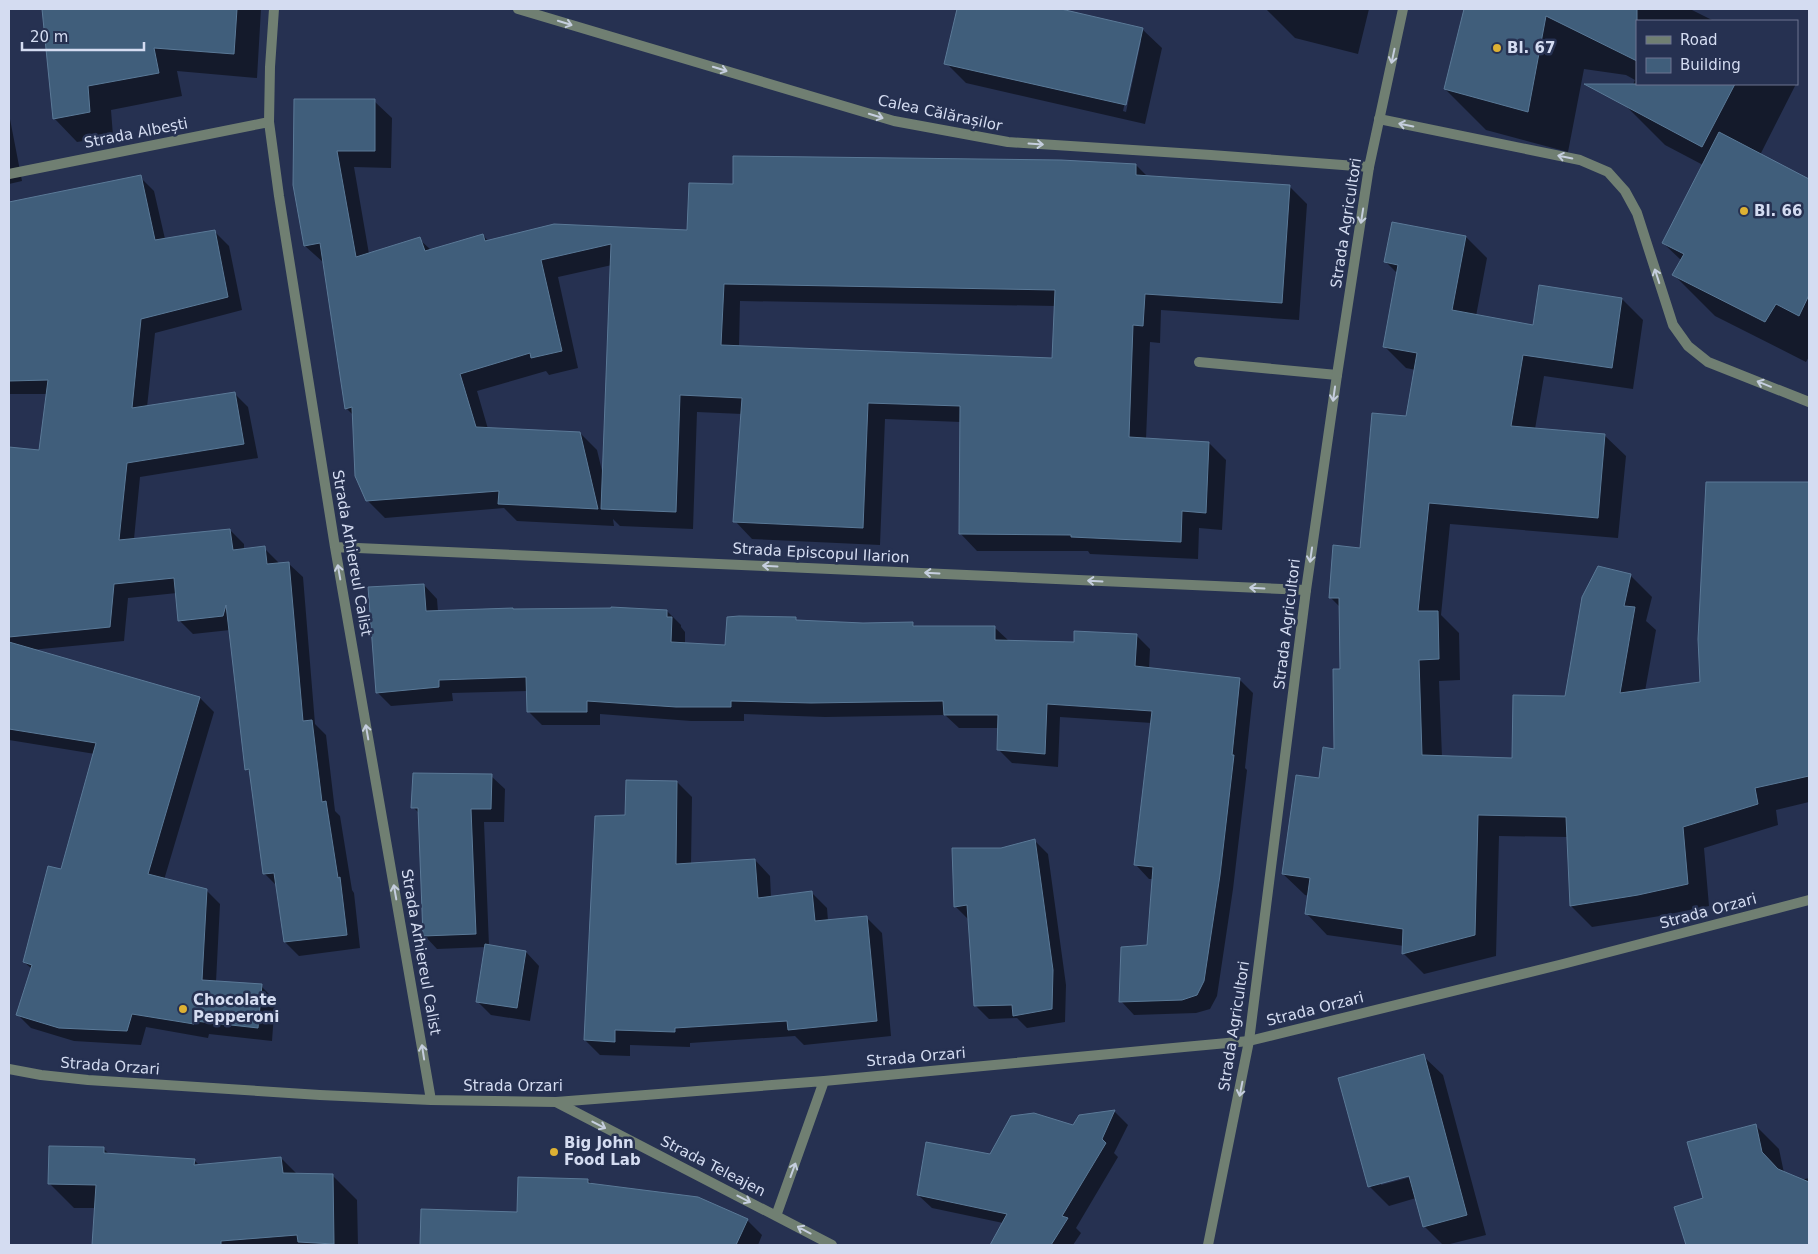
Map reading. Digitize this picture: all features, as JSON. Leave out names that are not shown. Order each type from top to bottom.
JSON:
[{"type":"street","name":"Strada Arhiereul Calist","points":[[274,9],[270,67],[270,122],[278,196],[334,547],[431,1100]]},
{"type":"street","name":"Calea Călărașilor","points":[[518,9],[894,121],[998,141],[1369,167]]},
{"type":"street","name":"Strada Agricultori","points":[[1208,1245],[1249,1041],[1306,590],[1369,167],[1403,9]]},
{"type":"street","points":[[1379,119],[1580,160],[1608,172],[1625,191],[1637,213],[1673,325],[1688,346],[1708,362],[1809,402]]},
{"type":"street","name":"Strada Albești","points":[[9,174],[270,122]]},
{"type":"street","points":[[1200,362],[1337,376]]},
{"type":"street","name":"Strada Episcopul Ilarion","points":[[334,547],[1306,590]]},
{"type":"street","name":"Strada Orzari","points":[[9,1069],[41,1075],[88,1080],[320,1095],[431,1100],[556,1102],[824,1081],[1249,1041],[1563,964],[1809,900]]},
{"type":"street","name":"Strada Teleajen","points":[[776,1216],[824,1081]]},
{"type":"street","name":"Strada Teleajen","points":[[556,1102],[832,1245]]},
{"type":"building","points":[[42,9],[237,9],[234,54],[154,48],[159,73],[88,86],[90,112],[53,119]]},
{"type":"building","points":[[957,9],[1061,9],[1143,28],[1126,105],[944,64]]},
{"type":"building","name":"Bl. 67","points":[[1464,9],[1637,9],[1636,61],[1546,16],[1528,112],[1444,89]]},
{"type":"building","points":[[1584,84],[1734,85],[1702,147]]},
{"type":"building","points":[[294,99],[375,99],[375,151],[337,151],[356,257],[420,237],[425,251],[483,234],[485,241],[554,224],[687,230],[689,183],[733,184],[733,156],[1061,160],[1136,164],[1136,175],[1290,185],[1282,303],[1145,294],[1143,326],[1133,325],[1129,437],[1209,442],[1206,513],[1182,511],[1181,542],[1071,537],[1071,535],[959,534],[960,406],[868,403],[863,528],[733,522],[742,398],[680,395],[676,512],[601,509],[611,244],[541,260],[562,351],[531,358],[530,353],[460,374],[476,427],[580,432],[598,509],[498,504],[499,491],[366,501],[355,476],[352,407],[345,409],[320,243],[304,246],[293,185]],"holes":[[[724,284],[1055,290],[1052,358],[721,345]]]},
{"type":"building","name":"Bl. 66","points":[[1719,132],[1809,179],[1809,295],[1799,316],[1776,304],[1765,322],[1672,275],[1684,254],[1662,243]]},
{"type":"building","points":[[141,175],[155,240],[215,230],[228,297],[141,319],[132,408],[235,392],[244,444],[127,463],[119,540],[230,529],[233,550],[265,546],[267,564],[289,562],[303,721],[312,720],[322,802],[326,801],[338,878],[340,877],[347,935],[284,942],[274,873],[263,874],[249,769],[245,770],[226,605],[223,616],[178,621],[174,578],[114,584],[110,627],[9,637],[9,447],[39,450],[48,380],[9,381],[9,202]]},
{"type":"building","points":[[1392,222],[1466,236],[1452,310],[1533,325],[1539,285],[1622,298],[1612,368],[1523,355],[1511,426],[1605,434],[1598,518],[1429,503],[1418,611],[1438,611],[1439,659],[1419,660],[1422,755],[1512,758],[1513,695],[1565,696],[1582,597],[1598,566],[1631,574],[1624,606],[1635,607],[1620,693],[1700,682],[1698,639],[1706,482],[1809,482],[1809,776],[1755,788],[1758,804],[1683,827],[1688,884],[1638,895],[1570,906],[1566,817],[1478,815],[1475,935],[1402,954],[1403,929],[1305,914],[1310,878],[1282,874],[1296,775],[1319,778],[1323,747],[1334,749],[1333,669],[1340,669],[1339,598],[1329,598],[1333,545],[1360,548],[1372,413],[1406,416],[1417,353],[1383,347],[1398,265],[1384,262]]},
{"type":"building","points":[[424,584],[426,611],[611,607],[667,610],[667,617],[672,617],[671,642],[725,645],[727,617],[739,616],[796,617],[796,620],[863,623],[913,622],[913,626],[995,626],[995,640],[1074,642],[1074,631],[1137,634],[1135,666],[1240,678],[1232,755],[1234,755],[1220,875],[1204,981],[1197,995],[1182,1000],[1119,1002],[1121,947],[1147,945],[1153,867],[1134,865],[1152,711],[1047,704],[1045,754],[997,750],[998,715],[944,715],[943,701],[811,703],[731,701],[731,707],[676,707],[587,701],[587,712],[527,712],[526,677],[439,680],[439,687],[376,693],[368,587]]},
{"type":"building","points":[[9,642],[200,697],[148,874],[207,889],[202,980],[262,984],[258,1028],[195,1021],[194,1024],[132,1014],[127,1031],[59,1028],[16,1015],[32,965],[23,962],[48,866],[61,869],[96,743],[9,729]]},
{"type":"building","points":[[413,773],[492,774],[491,809],[471,809],[476,934],[423,936],[418,808],[411,808]]},
{"type":"building","points":[[626,780],[677,781],[676,864],[755,859],[758,898],[812,891],[815,921],[867,916],[877,1021],[788,1030],[787,1021],[675,1028],[675,1032],[615,1030],[615,1042],[584,1040],[595,816],[625,815]]},
{"type":"building","points":[[1035,839],[1053,970],[1052,1009],[1013,1016],[1012,1005],[974,1006],[967,905],[954,907],[952,848],[1001,848]]},
{"type":"building","points":[[485,944],[526,951],[517,1008],[476,1002]]},
{"type":"building","points":[[1424,1054],[1467,1215],[1423,1227],[1409,1176],[1368,1187],[1338,1078]]},
{"type":"building","points":[[1115,1110],[1102,1139],[1106,1143],[1062,1216],[1068,1218],[1051,1245],[990,1245],[1007,1214],[917,1195],[926,1142],[990,1154],[1011,1116],[1034,1113],[1073,1125],[1079,1115]]},
{"type":"building","points":[[1756,1124],[1762,1152],[1778,1169],[1809,1182],[1809,1245],[1686,1245],[1674,1207],[1703,1198],[1687,1142]]},
{"type":"building","points":[[49,1146],[104,1147],[104,1153],[195,1159],[194,1165],[281,1157],[283,1173],[333,1174],[334,1244],[298,1242],[297,1235],[221,1241],[221,1245],[92,1245],[96,1185],[48,1184]]},
{"type":"building","points":[[518,1177],[588,1179],[588,1183],[698,1197],[748,1219],[736,1245],[420,1245],[421,1209],[517,1212]]},
{"type":"place","name":"Bl. 67","points":[[1497,48]]},
{"type":"place","name":"Bl. 66","points":[[1744,211]]},
{"type":"place","name":"Chocolate Pepperoni","points":[[183,1009]]},
{"type":"place","name":"Big John Food Lab","points":[[554,1152]]}]
